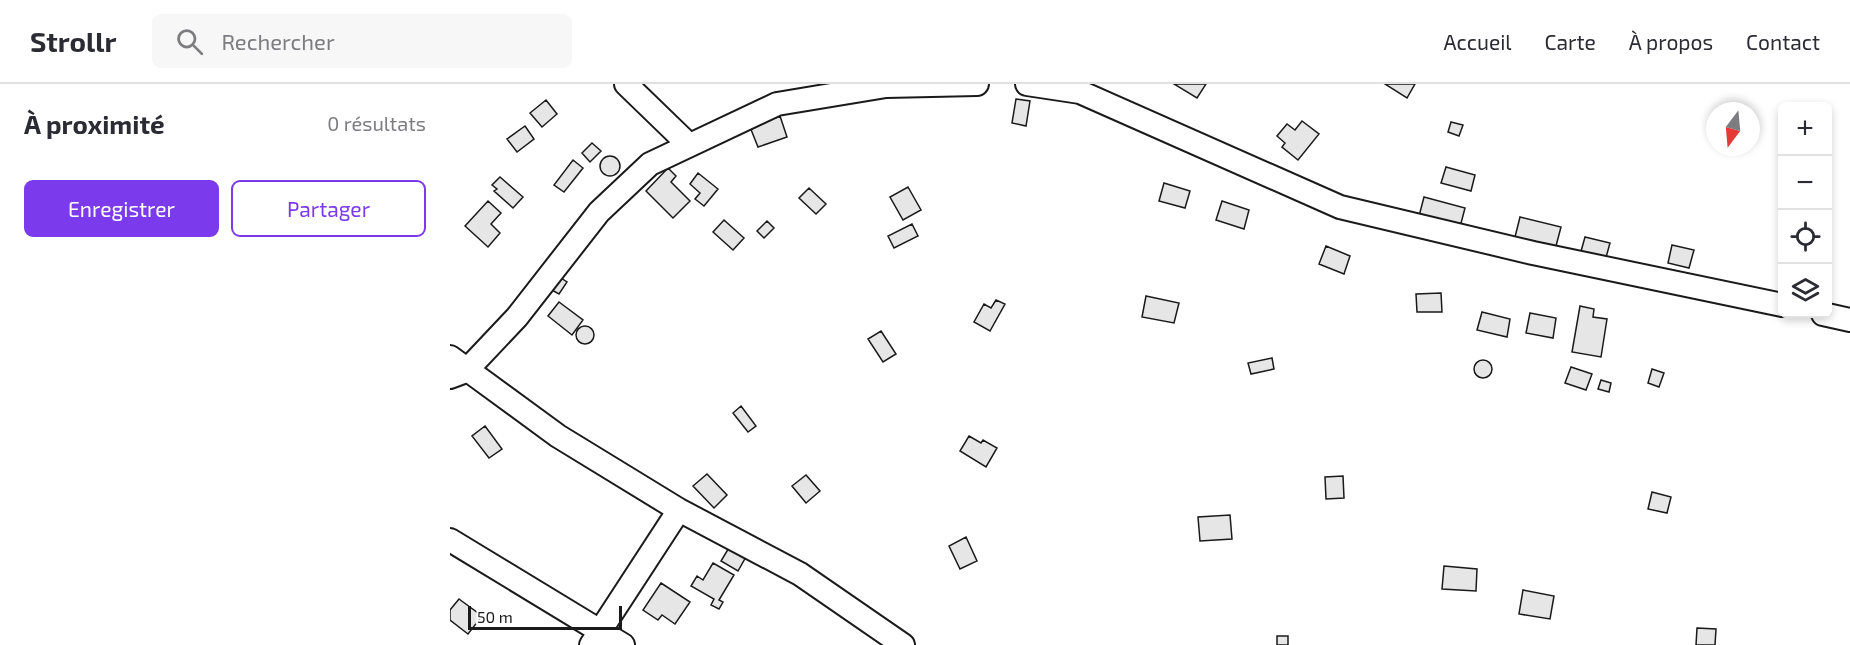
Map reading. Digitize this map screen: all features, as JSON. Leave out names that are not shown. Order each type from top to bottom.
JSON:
[{"type":"street","points":[[626,84],[689,145]]},
{"type":"street","points":[[903,645],[800,574],[679,510],[558,436],[455,368],[517,317],[599,212],[650,164],[777,104],[833,89],[977,84]]},
{"type":"street","points":[[1027,84],[1080,92],[1340,207],[1533,253],[1778,303]]},
{"type":"street","points":[[1832,316],[1850,320]]},
{"type":"street","points":[[595,637],[679,510]]},
{"type":"street","points":[[450,540],[595,637],[623,645]]},
{"type":"building","points":[[1174,84],[1206,84],[1197,98]]},
{"type":"building","points":[[1385,84],[1415,84],[1407,98]]},
{"type":"building","points":[[1016,99],[1030,101],[1026,126],[1012,123]]},
{"type":"building","points":[[546,100],[557,114],[542,127],[530,113]]},
{"type":"building","points":[[780,116],[787,137],[758,147],[750,127]]},
{"type":"building","points":[[1302,121],[1319,134],[1298,160],[1282,147],[1285,143],[1277,136],[1287,124],[1295,130]]},
{"type":"building","points":[[1451,122],[1463,125],[1459,136],[1448,132]]},
{"type":"building","points":[[525,126],[534,139],[517,152],[507,139]]},
{"type":"building","points":[[592,143],[601,151],[590,162],[582,153]]},
{"type":"building","points":[[610,156],[617,159],[620,166],[617,173],[610,176],[603,173],[600,166],[603,159]]},
{"type":"building","points":[[573,160],[583,168],[564,192],[554,185]]},
{"type":"building","points":[[1446,167],[1475,175],[1471,191],[1441,183]]},
{"type":"building","points":[[668,168],[676,176],[671,182],[690,201],[673,218],[646,191]]},
{"type":"building","points":[[698,173],[718,189],[704,206],[695,199],[700,193],[690,184]]},
{"type":"building","points":[[500,177],[523,197],[513,208],[494,191],[497,189],[492,185]]},
{"type":"building","points":[[1164,183],[1190,191],[1185,208],[1159,201]]},
{"type":"building","points":[[908,187],[921,210],[903,220],[890,197]]},
{"type":"building","points":[[809,188],[826,204],[816,214],[799,198]]},
{"type":"building","points":[[1424,197],[1465,208],[1459,231],[1418,220]]},
{"type":"building","points":[[488,201],[501,213],[491,224],[500,233],[488,247],[465,226]]},
{"type":"building","points":[[1222,201],[1249,210],[1244,229],[1216,220]]},
{"type":"building","points":[[1520,217],[1561,227],[1556,246],[1515,237]]},
{"type":"building","points":[[724,220],[744,238],[733,250],[713,232]]},
{"type":"building","points":[[767,221],[774,228],[764,238],[757,231]]},
{"type":"building","points":[[912,224],[918,236],[894,248],[888,236]]},
{"type":"building","points":[[1585,237],[1610,243],[1605,261],[1580,255]]},
{"type":"building","points":[[1672,245],[1694,250],[1689,268],[1668,263]]},
{"type":"building","points":[[1326,246],[1350,256],[1344,274],[1319,264]]},
{"type":"building","points":[[558,276],[567,282],[559,294],[550,289]]},
{"type":"building","points":[[1441,293],[1442,312],[1417,312],[1416,294]]},
{"type":"building","points":[[1146,296],[1179,303],[1174,323],[1142,317]]},
{"type":"building","points":[[996,300],[1005,304],[990,331],[974,322],[984,304],[991,308]]},
{"type":"building","points":[[559,302],[583,320],[572,335],[548,316]]},
{"type":"building","points":[[1580,306],[1594,309],[1593,317],[1607,319],[1601,357],[1572,352]]},
{"type":"building","points":[[1482,312],[1510,319],[1507,337],[1477,330]]},
{"type":"building","points":[[1530,313],[1556,318],[1553,338],[1526,333]]},
{"type":"building","points":[[585,326],[591,329],[594,335],[591,341],[585,344],[579,341],[576,335],[579,329]]},
{"type":"building","points":[[881,331],[896,354],[883,362],[868,339]]},
{"type":"building","points":[[1272,358],[1274,369],[1251,374],[1248,363]]},
{"type":"building","points":[[1483,360],[1490,362],[1492,369],[1490,376],[1483,378],[1476,376],[1474,369],[1476,362]]},
{"type":"building","points":[[1571,367],[1592,374],[1586,390],[1565,383]]},
{"type":"building","points":[[1652,369],[1664,373],[1659,387],[1648,383]]},
{"type":"building","points":[[1601,380],[1611,383],[1609,392],[1598,389]]},
{"type":"building","points":[[741,406],[756,426],[748,432],[733,413]]},
{"type":"building","points":[[485,426],[502,449],[489,458],[472,436]]},
{"type":"building","points":[[969,436],[981,443],[983,440],[997,448],[986,467],[960,451]]},
{"type":"building","points":[[707,474],[727,495],[714,508],[693,486]]},
{"type":"building","points":[[806,475],[820,491],[806,503],[792,486]]},
{"type":"building","points":[[1343,476],[1344,498],[1326,499],[1325,477]]},
{"type":"building","points":[[1652,492],[1671,497],[1667,513],[1648,509]]},
{"type":"building","points":[[1230,515],[1232,539],[1200,541],[1198,517]]},
{"type":"building","points":[[966,537],[977,561],[960,569],[949,546]]},
{"type":"building","points":[[730,546],[747,555],[738,571],[721,561]]},
{"type":"building","points":[[713,563],[734,575],[719,600],[723,602],[719,609],[711,605],[714,599],[691,586],[697,576],[703,580]]},
{"type":"building","points":[[1444,566],[1477,569],[1476,591],[1442,589]]},
{"type":"building","points":[[661,583],[690,602],[675,624],[662,615],[658,620],[643,610]]},
{"type":"building","points":[[1523,590],[1554,596],[1550,619],[1519,614]]},
{"type":"building","points":[[459,599],[482,616],[468,634],[450,620],[450,610]]},
{"type":"building","points":[[1697,628],[1716,629],[1715,645],[1696,645]]},
{"type":"building","points":[[1277,636],[1288,636],[1288,645],[1277,645]]}]
